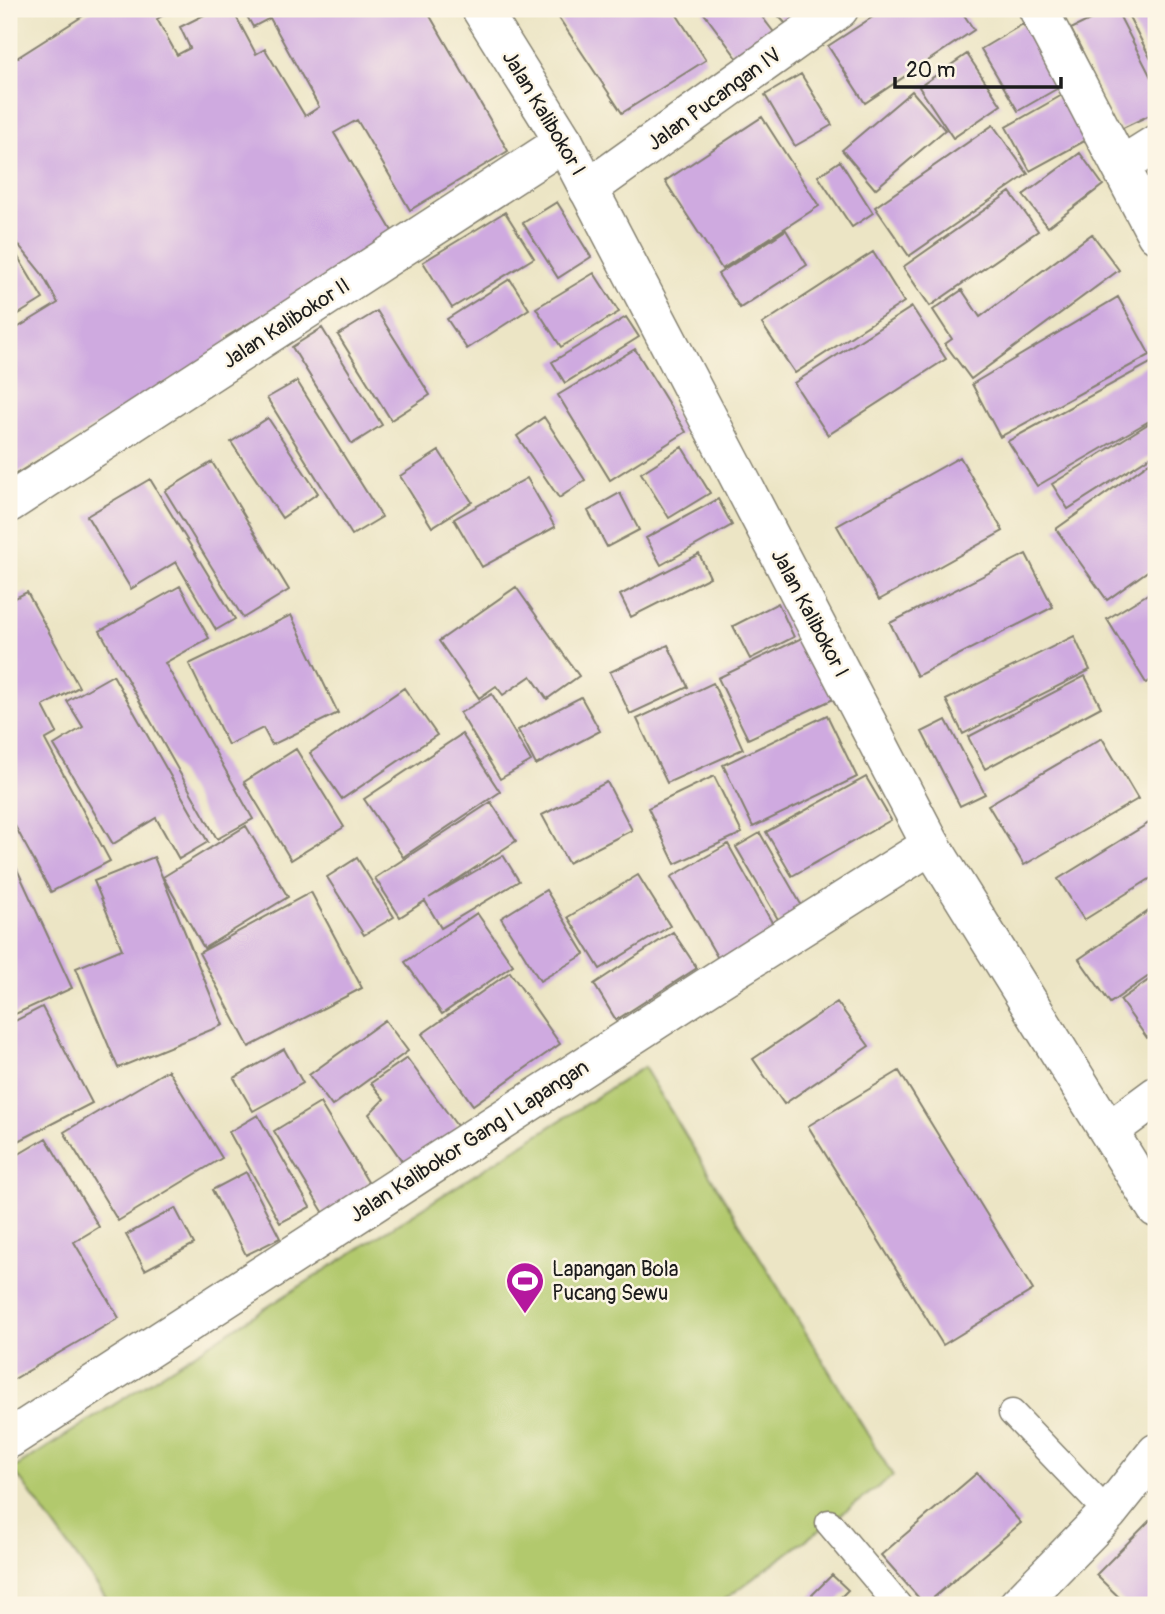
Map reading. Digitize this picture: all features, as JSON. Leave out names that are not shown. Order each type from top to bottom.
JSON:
[{"type":"street","name":"Jalan Kalibokor I","points":[[481,9],[564,142],[931,845],[1156,1208]]},
{"type":"street","name":"Jalan Pucangan IV","points":[[588,189],[839,9]]},
{"type":"street","points":[[1038,9],[1156,234]]},
{"type":"street","name":"Jalan Kalibokor II","points":[[9,503],[564,142]]},
{"type":"street","points":[[1121,166],[1156,144]]},
{"type":"street","name":"Jalan Kalibokor Gang I Lapangan","points":[[9,1439],[718,979],[931,845]]},
{"type":"street","points":[[1110,1130],[1156,1096]]},
{"type":"street","points":[[1022,1604],[1108,1513],[1156,1453]]},
{"type":"lane","points":[[1012,1413],[1108,1513]]},
{"type":"lane","points":[[830,1523],[898,1605]]},
{"type":"green space","name":"Lapangan Bola Pucang Sewu","points":[[644,1067],[893,1476],[717,1605],[111,1605],[13,1469]]},
{"type":"building","points":[[94,9],[174,9],[157,19],[177,55],[190,48],[180,27],[216,9],[232,9],[256,54],[265,49],[305,116],[319,107],[270,18],[253,27],[243,9],[426,9],[508,151],[410,210],[357,120],[334,133],[395,236],[226,337],[230,344],[9,478],[9,333],[58,303],[42,274],[9,233],[9,63]]},
{"type":"building","points":[[553,9],[673,9],[706,60],[622,113]]},
{"type":"building","points":[[707,9],[756,9],[776,35],[740,62],[703,12]]},
{"type":"building","points":[[772,9],[806,9],[787,25]]},
{"type":"building","points":[[885,9],[960,9],[974,30],[865,103],[828,46]]},
{"type":"building","points":[[1060,9],[1083,9],[1065,18]]},
{"type":"building","points":[[1116,9],[1156,87],[1156,112],[1121,129],[1071,29]]},
{"type":"building","points":[[1125,9],[1156,9],[1156,69]]},
{"type":"building","points":[[1023,24],[1060,87],[1018,111],[981,49]]},
{"type":"building","points":[[967,54],[1001,105],[953,138],[919,87]]},
{"type":"building","points":[[801,74],[832,125],[795,146],[765,95]]},
{"type":"building","points":[[912,91],[945,130],[875,189],[842,150]]},
{"type":"building","points":[[1064,94],[1090,138],[1030,171],[1006,127]]},
{"type":"building","points":[[762,117],[819,206],[722,269],[665,181]]},
{"type":"building","points":[[993,125],[1028,174],[909,256],[875,207]]},
{"type":"building","points":[[1080,153],[1103,185],[1048,227],[1023,195]]},
{"type":"building","points":[[840,161],[873,213],[852,227],[818,176]]},
{"type":"building","points":[[1010,192],[1038,231],[930,306],[903,267]]},
{"type":"building","points":[[557,202],[591,257],[558,278],[523,223]]},
{"type":"building","points":[[505,212],[534,258],[452,308],[423,262]]},
{"type":"building","points":[[786,230],[807,265],[740,308],[718,274]]},
{"type":"building","points":[[1092,234],[1119,270],[971,379],[945,344],[952,339],[933,310],[962,290],[980,317]]},
{"type":"building","points":[[9,242],[43,299],[9,320]]},
{"type":"building","points":[[873,252],[904,302],[795,373],[762,324]]},
{"type":"building","points":[[594,273],[619,312],[561,347],[536,308]]},
{"type":"building","points":[[510,279],[529,309],[467,349],[447,319]]},
{"type":"building","points":[[1118,297],[1150,355],[1000,437],[972,384]]},
{"type":"building","points":[[912,307],[946,359],[828,435],[794,383]]},
{"type":"building","points":[[377,311],[430,395],[391,420],[338,335]]},
{"type":"building","points":[[626,317],[639,337],[565,383],[552,362]]},
{"type":"building","points":[[322,328],[382,425],[352,444],[292,347]]},
{"type":"building","points":[[635,349],[686,432],[610,480],[558,395]]},
{"type":"building","points":[[1152,362],[1156,369],[1156,417],[1037,486],[1008,441]]},
{"type":"building","points":[[297,381],[382,517],[352,535],[267,398]]},
{"type":"building","points":[[544,417],[585,480],[559,498],[517,436]]},
{"type":"building","points":[[268,418],[318,493],[282,518],[231,442]]},
{"type":"building","points":[[1156,419],[1156,453],[1068,509],[1052,484]]},
{"type":"building","points":[[682,447],[710,493],[669,518],[641,473]]},
{"type":"building","points":[[439,451],[472,502],[432,527],[400,476]]},
{"type":"building","points":[[960,457],[1003,531],[879,600],[837,526]]},
{"type":"building","points":[[1156,458],[1156,565],[1107,600],[1056,529]]},
{"type":"building","points":[[212,462],[289,590],[243,618],[165,491]]},
{"type":"building","points":[[527,478],[555,527],[482,567],[454,519]]},
{"type":"building","points":[[150,479],[235,619],[216,630],[176,562],[131,589],[87,516]]},
{"type":"building","points":[[620,493],[639,530],[607,547],[588,511]]},
{"type":"building","points":[[718,499],[732,525],[661,565],[646,538]]},
{"type":"building","points":[[699,554],[710,577],[631,617],[620,595]]},
{"type":"building","points":[[1026,554],[1053,607],[917,676],[890,623]]},
{"type":"building","points":[[180,586],[209,638],[165,663],[253,819],[217,839],[100,631]]},
{"type":"building","points":[[516,587],[579,676],[547,699],[531,676],[503,695],[496,686],[479,698],[439,641]]},
{"type":"building","points":[[1156,589],[1156,677],[1146,683],[1107,619]]},
{"type":"building","points":[[27,592],[79,687],[43,706],[57,733],[45,740],[110,861],[51,892],[9,815],[9,601]]},
{"type":"building","points":[[778,603],[794,637],[750,659],[733,626]]},
{"type":"building","points":[[291,615],[338,713],[272,745],[263,728],[228,745],[189,664]]},
{"type":"building","points":[[810,634],[840,696],[748,739],[718,678]]},
{"type":"building","points":[[1074,636],[1090,670],[963,734],[946,700]]},
{"type":"building","points":[[668,645],[688,687],[630,714],[610,672]]},
{"type":"building","points":[[113,675],[208,842],[179,859],[156,818],[113,844],[54,745],[83,727],[67,701]]},
{"type":"building","points":[[1085,676],[1101,707],[985,769],[968,737]]},
{"type":"building","points":[[713,683],[743,749],[667,783],[637,719]]},
{"type":"building","points":[[404,688],[437,735],[342,799],[310,753]]},
{"type":"building","points":[[492,694],[531,761],[500,779],[460,713]]},
{"type":"building","points":[[581,697],[600,731],[536,765],[518,730]]},
{"type":"building","points":[[827,715],[857,777],[753,827],[723,765]]},
{"type":"building","points":[[946,720],[985,794],[960,806],[922,732]]},
{"type":"building","points":[[462,734],[500,792],[403,857],[364,799]]},
{"type":"building","points":[[1102,738],[1138,799],[1024,865],[988,805]]},
{"type":"building","points":[[296,749],[344,827],[291,860],[244,782]]},
{"type":"building","points":[[714,776],[742,833],[675,864],[648,808]]},
{"type":"building","points":[[866,777],[891,820],[792,876],[766,832]]},
{"type":"building","points":[[607,782],[632,830],[568,863],[542,815]]},
{"type":"building","points":[[491,802],[516,841],[429,898],[503,855],[519,881],[441,928],[425,901],[400,917],[375,878]]},
{"type":"building","points":[[1149,823],[1156,835],[1156,875],[1084,920],[1058,879]]},
{"type":"building","points":[[246,826],[288,897],[204,948],[163,877]]},
{"type":"building","points":[[760,833],[810,920],[786,933],[736,847]]},
{"type":"building","points":[[728,844],[779,935],[723,967],[671,877]]},
{"type":"building","points":[[9,852],[72,988],[9,1017]]},
{"type":"building","points":[[154,857],[223,1025],[118,1068],[76,968],[122,949],[94,881]]},
{"type":"building","points":[[357,858],[394,917],[364,935],[327,877]]},
{"type":"building","points":[[638,875],[670,926],[600,969],[568,917]]},
{"type":"building","points":[[546,890],[585,954],[540,981],[501,918]]},
{"type":"building","points":[[311,892],[362,988],[249,1047],[199,953]]},
{"type":"building","points":[[1156,906],[1156,971],[1110,1003],[1079,959]]},
{"type":"building","points":[[477,913],[513,965],[442,1014],[405,962]]},
{"type":"building","points":[[673,932],[697,968],[616,1020],[594,984]]},
{"type":"building","points":[[510,972],[560,1044],[473,1105],[422,1034]]},
{"type":"building","points":[[1156,975],[1156,1032],[1147,1038],[1120,1000]]},
{"type":"building","points":[[837,1002],[869,1046],[784,1104],[753,1059]]},
{"type":"building","points":[[42,1007],[92,1103],[9,1146],[9,1024]]},
{"type":"building","points":[[385,1020],[408,1051],[332,1106],[309,1075]]},
{"type":"building","points":[[284,1049],[303,1083],[253,1111],[234,1078]]},
{"type":"building","points":[[407,1058],[460,1130],[407,1168],[369,1114],[384,1099],[371,1083]]},
{"type":"building","points":[[168,1070],[222,1158],[118,1221],[64,1132]]},
{"type":"building","points":[[899,1071],[1033,1290],[943,1345],[808,1126]]},
{"type":"building","points":[[320,1103],[371,1187],[325,1215],[274,1131]]},
{"type":"building","points":[[258,1115],[310,1207],[280,1223],[229,1132]]},
{"type":"building","points":[[46,1138],[99,1227],[74,1242],[119,1318],[9,1382],[9,1160]]},
{"type":"building","points":[[246,1172],[280,1238],[246,1255],[212,1190]]},
{"type":"building","points":[[175,1208],[194,1244],[145,1270],[126,1235]]},
{"type":"building","points":[[977,1473],[1021,1523],[925,1605],[881,1555]]},
{"type":"building","points":[[1156,1514],[1156,1605],[1127,1605],[1096,1575]]},
{"type":"building","points":[[832,1575],[848,1590],[833,1605],[814,1605],[808,1599]]},
{"type":"place","name":"Lapangan Bola Pucang Sewu","points":[[525,1315]]}]
